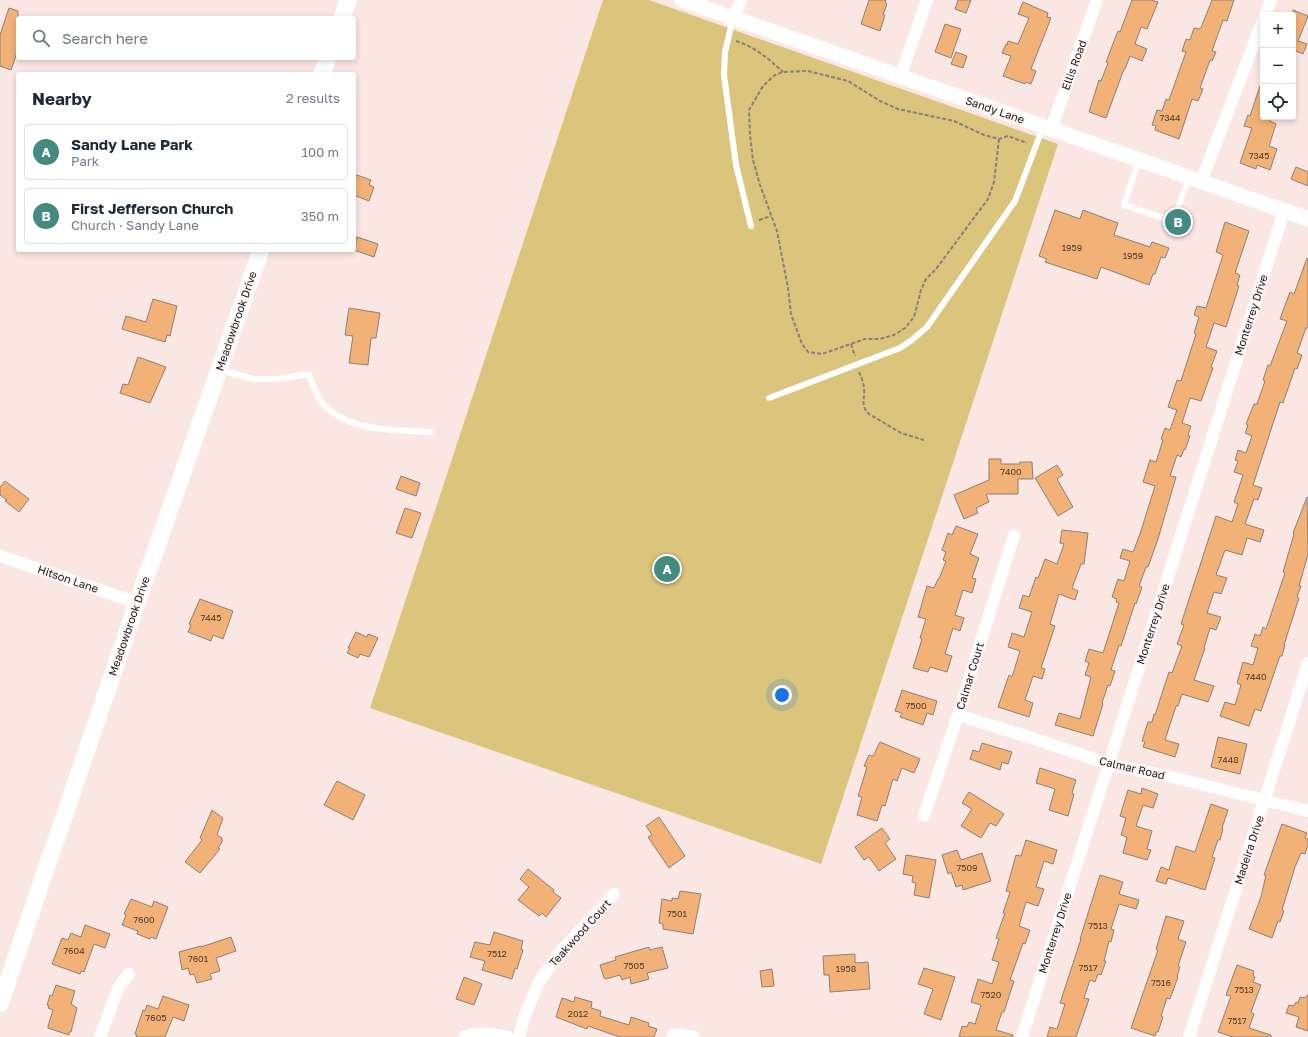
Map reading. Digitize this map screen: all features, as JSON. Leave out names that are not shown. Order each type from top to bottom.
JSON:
[{"type":"main road","points":[[343,16],[348,0]]},
{"type":"main road","points":[[323,72],[327,60]]},
{"type":"main road","name":"Meadowbrook Drive","points":[[0,1004],[137,603],[260,252]]},
{"type":"street","name":"Sandy Lane","points":[[682,0],[1308,219]]},
{"type":"street","points":[[733,18],[741,0]]},
{"type":"street","points":[[900,76],[927,0]]},
{"type":"street","name":"Ellis Road","points":[[1047,128],[1097,0]]},
{"type":"street","points":[[1266,12],[1271,0]]},
{"type":"street","points":[[1195,180],[1260,27]]},
{"type":"street","name":"Monterrey Drive","points":[[1022,1037],[1284,211]]},
{"type":"street","name":"Calmar Court","points":[[924,816],[958,715],[1014,535]]},
{"type":"street","name":"Hitson Lane","points":[[0,556],[137,603]]},
{"type":"street","name":"Madeira Drive","points":[[1189,1037],[1308,663]]},
{"type":"street","name":"Calmar Road","points":[[958,715],[1108,764],[1167,776],[1308,811]]},
{"type":"street","name":"Teakwood Court","points":[[519,1037],[525,1015],[539,982],[560,952],[614,894]]},
{"type":"street","points":[[100,1037],[118,988],[129,974]]},
{"type":"street","points":[[464,1037],[478,1034],[508,1037]]},
{"type":"street","points":[[673,1037],[673,1035],[679,1034],[694,1037]]},
{"type":"lane","points":[[733,18],[725,52],[724,75],[736,165],[751,224]]},
{"type":"lane","points":[[769,398],[900,348],[927,327],[1015,201],[1036,146],[1047,128]]},
{"type":"lane","points":[[1139,160],[1124,205],[1173,221],[1195,180]]},
{"type":"lane","points":[[219,370],[253,379],[277,379],[308,374],[316,394],[323,404],[333,413],[348,421],[373,428],[431,432]]},
{"type":"path","points":[[729,38],[746,44],[758,51],[783,72]]},
{"type":"path","points":[[999,139],[994,182],[988,199],[936,269],[926,279],[921,290],[914,317],[905,328],[894,335],[880,339],[865,339],[818,354],[808,352],[802,344],[791,314],[788,288],[777,231],[760,185],[753,160],[749,110],[763,86],[775,76],[783,72],[808,71],[848,81],[880,101],[898,109],[954,121],[984,135],[999,139],[1008,136],[1036,146]]},
{"type":"path","points":[[751,224],[771,216]]},
{"type":"path","points":[[851,344],[864,388],[863,402],[865,410],[902,433],[924,440]]},
{"type":"shaded area","points":[[603,0],[649,0],[1058,144],[821,864],[370,708]]},
{"type":"building","points":[[869,0],[886,0],[885,3],[887,4],[883,15],[885,15],[880,31],[861,24]]},
{"type":"building","points":[[958,0],[971,0],[966,13],[955,9]]},
{"type":"building","points":[[1132,0],[1151,0],[1158,2],[1147,29],[1141,27],[1135,44],[1147,49],[1142,61],[1130,56],[1106,118],[1089,112],[1099,80],[1101,81],[1108,63],[1106,62],[1118,31],[1120,32]]},
{"type":"building","points":[[1212,0],[1234,0],[1227,21],[1223,20],[1212,51],[1216,52],[1212,61],[1210,60],[1200,88],[1203,89],[1198,101],[1192,99],[1179,139],[1155,130],[1156,126],[1152,125],[1157,110],[1162,111],[1166,99],[1169,100],[1186,52],[1182,51],[1186,39],[1190,40],[1194,28],[1201,28]]},
{"type":"building","points":[[1023,2],[1048,13],[1047,17],[1051,18],[1031,69],[1036,71],[1031,84],[1026,82],[1025,84],[1003,76],[1011,56],[1002,53],[1006,44],[1007,45],[1008,41],[1018,44],[1029,18],[1018,14]]},
{"type":"building","points":[[9,8],[18,11],[18,16],[16,16],[16,56],[11,70],[0,66],[0,35]]},
{"type":"building","points":[[1293,10],[1308,16],[1298,41],[1307,44],[1303,54],[1296,51],[1296,12],[1293,12]]},
{"type":"building","points":[[945,24],[961,29],[951,58],[935,52]]},
{"type":"building","points":[[956,52],[967,56],[963,68],[951,64]]},
{"type":"building","points":[[1260,86],[1260,120],[1270,120],[1276,124],[1269,146],[1277,149],[1270,170],[1257,165],[1256,169],[1240,163],[1252,128],[1244,126],[1248,115],[1250,116]]},
{"type":"building","points":[[1296,167],[1308,172],[1308,186],[1291,179]]},
{"type":"building","points":[[356,175],[371,180],[369,185],[374,187],[369,201],[356,196]]},
{"type":"building","points":[[1055,210],[1080,219],[1083,210],[1118,223],[1114,235],[1150,247],[1152,242],[1169,248],[1165,258],[1161,257],[1149,285],[1101,267],[1097,279],[1045,262],[1047,259],[1039,256]]},
{"type":"building","points":[[1225,222],[1249,231],[1235,273],[1240,275],[1237,285],[1239,286],[1226,327],[1214,323],[1206,347],[1217,351],[1211,367],[1213,368],[1201,401],[1190,398],[1182,423],[1191,426],[1188,435],[1190,436],[1181,457],[1177,455],[1170,476],[1176,477],[1158,539],[1148,567],[1146,567],[1139,586],[1142,587],[1136,604],[1135,603],[1121,646],[1119,645],[1111,670],[1115,671],[1110,686],[1108,685],[1093,736],[1055,725],[1059,713],[1080,719],[1091,677],[1085,675],[1089,663],[1085,661],[1089,649],[1103,653],[1119,603],[1116,602],[1117,599],[1112,597],[1118,579],[1124,581],[1130,561],[1120,558],[1123,549],[1133,552],[1155,486],[1143,482],[1150,460],[1156,462],[1165,428],[1170,430],[1177,410],[1168,407],[1177,380],[1181,381],[1196,334],[1194,333],[1199,317],[1194,315],[1197,306],[1206,308],[1223,255],[1216,252]]},
{"type":"building","points":[[357,237],[378,244],[374,257],[356,251]]},
{"type":"building","points":[[1307,258],[1308,328],[1306,328],[1297,353],[1302,355],[1297,369],[1295,368],[1283,403],[1280,402],[1253,485],[1262,488],[1258,500],[1254,499],[1245,524],[1264,530],[1260,542],[1247,538],[1242,555],[1225,550],[1216,575],[1227,578],[1221,594],[1214,592],[1207,613],[1221,617],[1216,630],[1210,628],[1194,680],[1214,686],[1208,702],[1182,694],[1178,706],[1176,706],[1165,740],[1179,744],[1175,757],[1143,747],[1145,742],[1142,741],[1148,722],[1152,722],[1154,714],[1155,715],[1169,672],[1172,673],[1182,646],[1177,644],[1184,625],[1181,624],[1216,516],[1232,522],[1238,504],[1234,502],[1243,475],[1234,472],[1238,461],[1235,460],[1238,450],[1246,453],[1252,436],[1245,433],[1248,425],[1246,424],[1254,404],[1257,404],[1265,381],[1263,380],[1268,365],[1270,366],[1287,321],[1280,319],[1290,292],[1294,294]]},
{"type":"building","points":[[153,299],[177,306],[170,336],[167,335],[165,342],[122,329],[126,316],[146,322]]},
{"type":"building","points":[[349,308],[380,313],[376,338],[371,338],[368,365],[349,363],[353,336],[345,335]]},
{"type":"building","points":[[138,357],[166,367],[150,403],[120,393],[123,384],[128,385]]},
{"type":"building","points":[[989,459],[1001,459],[1001,464],[1020,464],[1020,462],[1032,462],[1033,479],[1018,479],[1018,494],[986,494],[989,502],[976,508],[978,513],[964,519],[954,495],[989,480]]},
{"type":"building","points":[[1057,465],[1063,475],[1057,479],[1073,507],[1058,516],[1035,478]]},
{"type":"building","points":[[401,476],[420,483],[416,496],[396,489]]},
{"type":"building","points":[[5,481],[29,499],[19,512],[0,495],[0,487]]},
{"type":"building","points":[[1307,497],[1308,554],[1299,586],[1301,586],[1297,597],[1299,598],[1282,656],[1280,656],[1261,711],[1255,709],[1249,726],[1220,716],[1225,702],[1235,705],[1241,685],[1237,683],[1243,662],[1253,665],[1258,648],[1251,646],[1255,634],[1260,636],[1263,627],[1266,629],[1285,573],[1283,572],[1294,534],[1293,533]]},
{"type":"building","points":[[405,508],[421,513],[412,538],[396,533]]},
{"type":"building","points":[[956,526],[978,534],[970,554],[979,558],[972,578],[976,579],[972,593],[963,590],[955,615],[964,618],[960,631],[953,628],[945,654],[952,656],[947,672],[930,667],[928,672],[913,668],[922,639],[920,638],[926,619],[918,617],[927,586],[934,588],[939,579],[946,561],[943,560],[946,552],[942,550],[948,533],[952,535]]},
{"type":"building","points":[[1062,530],[1088,533],[1084,564],[1081,564],[1072,588],[1078,591],[1075,600],[1059,594],[1050,624],[1055,626],[1041,668],[1045,669],[1042,679],[1033,676],[1025,700],[1033,703],[1029,717],[998,707],[1009,675],[1012,677],[1020,651],[1008,647],[1012,633],[1024,637],[1032,612],[1019,608],[1023,595],[1029,597],[1036,577],[1038,578],[1045,559],[1057,564],[1064,544],[1060,543]]},
{"type":"building","points":[[200,599],[233,611],[223,639],[213,635],[211,641],[188,632],[191,625],[189,624]]},
{"type":"building","points":[[356,632],[367,637],[368,634],[378,638],[369,657],[360,654],[358,658],[347,653]]},
{"type":"building","points":[[902,690],[937,701],[933,715],[927,713],[923,725],[900,717],[902,713],[895,711]]},
{"type":"building","points":[[1218,737],[1247,744],[1240,774],[1211,767]]},
{"type":"building","points":[[880,742],[920,759],[914,773],[902,768],[897,781],[893,779],[885,806],[882,805],[877,821],[857,815],[862,797],[858,796],[867,767],[864,766],[869,755],[873,756]]},
{"type":"building","points":[[982,743],[1012,752],[1008,764],[1002,762],[1000,770],[970,759],[973,750],[979,752]]},
{"type":"building","points":[[1040,768],[1076,780],[1068,816],[1049,810],[1055,789],[1036,783]]},
{"type":"building","points":[[337,781],[365,795],[353,820],[324,805]]},
{"type":"building","points":[[1142,788],[1158,794],[1153,808],[1143,805],[1136,826],[1152,831],[1147,849],[1151,850],[1147,860],[1123,853],[1127,837],[1121,835],[1126,818],[1120,816],[1128,790],[1141,794]]},
{"type":"building","points":[[969,792],[1004,814],[996,826],[990,823],[981,838],[961,826],[972,809],[962,803]]},
{"type":"building","points":[[1211,804],[1228,810],[1220,840],[1218,840],[1212,857],[1215,858],[1205,890],[1168,878],[1166,884],[1156,881],[1161,867],[1169,870],[1176,846],[1195,852]]},
{"type":"building","points":[[212,810],[223,818],[217,835],[222,838],[222,842],[218,848],[220,849],[200,873],[185,862],[202,840],[200,838]]},
{"type":"building","points":[[659,817],[685,856],[669,868],[648,837],[652,835],[646,826]]},
{"type":"building","points":[[1282,824],[1307,833],[1305,838],[1308,839],[1308,845],[1305,854],[1301,853],[1295,867],[1282,910],[1284,911],[1280,922],[1278,921],[1272,938],[1249,929],[1261,897],[1266,875],[1264,875]]},
{"type":"building","points":[[882,828],[890,839],[885,843],[896,859],[879,871],[869,857],[864,860],[855,847]]},
{"type":"building","points":[[1026,840],[1057,850],[1053,864],[1044,861],[1036,887],[1044,889],[1038,906],[1026,902],[1019,926],[1030,930],[1025,944],[1023,943],[1010,980],[1014,981],[1004,1012],[1002,1012],[996,1030],[1013,1035],[1013,1037],[959,1037],[962,1026],[967,1027],[969,1022],[975,1024],[981,1005],[971,1002],[978,979],[992,984],[999,962],[992,960],[999,939],[996,938],[1005,913],[1003,913],[1010,892],[1006,891],[1016,855],[1021,856]]},
{"type":"building","points":[[957,850],[961,860],[982,853],[991,881],[963,890],[962,885],[956,887],[951,872],[948,874],[942,855]]},
{"type":"building","points":[[906,855],[936,860],[929,898],[914,895],[916,883],[912,882],[913,876],[903,874]]},
{"type":"building","points":[[528,869],[554,890],[553,892],[561,898],[546,917],[542,913],[539,916],[518,900],[529,887],[520,879]]},
{"type":"building","points":[[1100,875],[1123,882],[1119,894],[1139,900],[1136,909],[1119,904],[1111,929],[1114,930],[1111,942],[1109,941],[1104,961],[1106,961],[1101,975],[1098,974],[1095,982],[1090,980],[1084,998],[1089,999],[1076,1037],[1047,1037],[1050,1027],[1057,1029],[1065,1004],[1060,1003]]},
{"type":"building","points":[[680,891],[701,894],[693,934],[663,929],[663,924],[659,923],[662,899],[672,901],[672,898],[678,899]]},
{"type":"building","points":[[131,899],[152,907],[154,901],[168,907],[156,939],[151,937],[150,939],[137,934],[138,931],[122,925],[126,915],[124,914]]},
{"type":"building","points":[[1166,916],[1184,921],[1178,939],[1186,942],[1178,966],[1180,967],[1178,977],[1170,999],[1167,998],[1161,1016],[1163,1017],[1158,1032],[1156,1032],[1155,1036],[1131,1028],[1158,950],[1156,949]]},
{"type":"building","points":[[85,925],[110,934],[105,948],[94,944],[84,972],[81,971],[80,974],[52,964],[62,938],[68,940],[71,933],[81,937]]},
{"type":"building","points":[[494,932],[523,941],[521,949],[523,950],[512,979],[482,970],[485,961],[470,957],[475,942],[490,945]]},
{"type":"building","points":[[231,937],[236,951],[216,958],[220,971],[210,974],[212,979],[197,983],[194,974],[190,975],[188,968],[182,970],[179,952],[201,947]]},
{"type":"building","points":[[649,947],[650,950],[662,947],[668,968],[647,973],[649,979],[631,984],[630,977],[622,980],[620,975],[606,979],[604,978],[600,965],[616,960],[615,957]]},
{"type":"building","points":[[855,954],[855,963],[868,962],[870,989],[830,992],[829,975],[824,975],[823,956]]},
{"type":"building","points":[[1237,965],[1254,971],[1253,976],[1255,977],[1253,982],[1261,985],[1251,1012],[1254,1014],[1249,1028],[1271,1035],[1271,1037],[1233,1037],[1218,1032],[1231,996],[1226,995]]},
{"type":"building","points":[[924,968],[955,977],[941,1020],[924,1014],[933,989],[918,984]]},
{"type":"building","points":[[772,969],[774,986],[762,987],[760,971]]},
{"type":"building","points":[[464,977],[482,984],[474,1005],[456,999]]},
{"type":"building","points":[[56,985],[75,991],[71,1004],[77,1008],[69,1035],[48,1028],[53,1010],[48,1008],[49,1006],[47,1005],[50,995],[52,996]]},
{"type":"building","points":[[1307,995],[1308,1031],[1296,1027],[1299,1017],[1286,1013],[1289,1005],[1294,1006],[1296,1002],[1298,1003],[1300,997],[1305,998]]},
{"type":"building","points":[[163,996],[189,1005],[184,1021],[173,1017],[165,1037],[136,1037],[137,1035],[135,1034],[143,1010],[145,1011],[147,1005],[158,1009]]},
{"type":"building","points":[[575,997],[592,1002],[591,1008],[601,1011],[600,1016],[629,1025],[631,1017],[649,1023],[648,1026],[657,1029],[654,1037],[620,1037],[588,1026],[587,1029],[556,1017],[562,998],[574,1002]]},
{"type":"place","name":"First Jefferson Church","points":[[1178,222]]},
{"type":"place","name":"Sandy Lane Park","points":[[667,569]]}]
